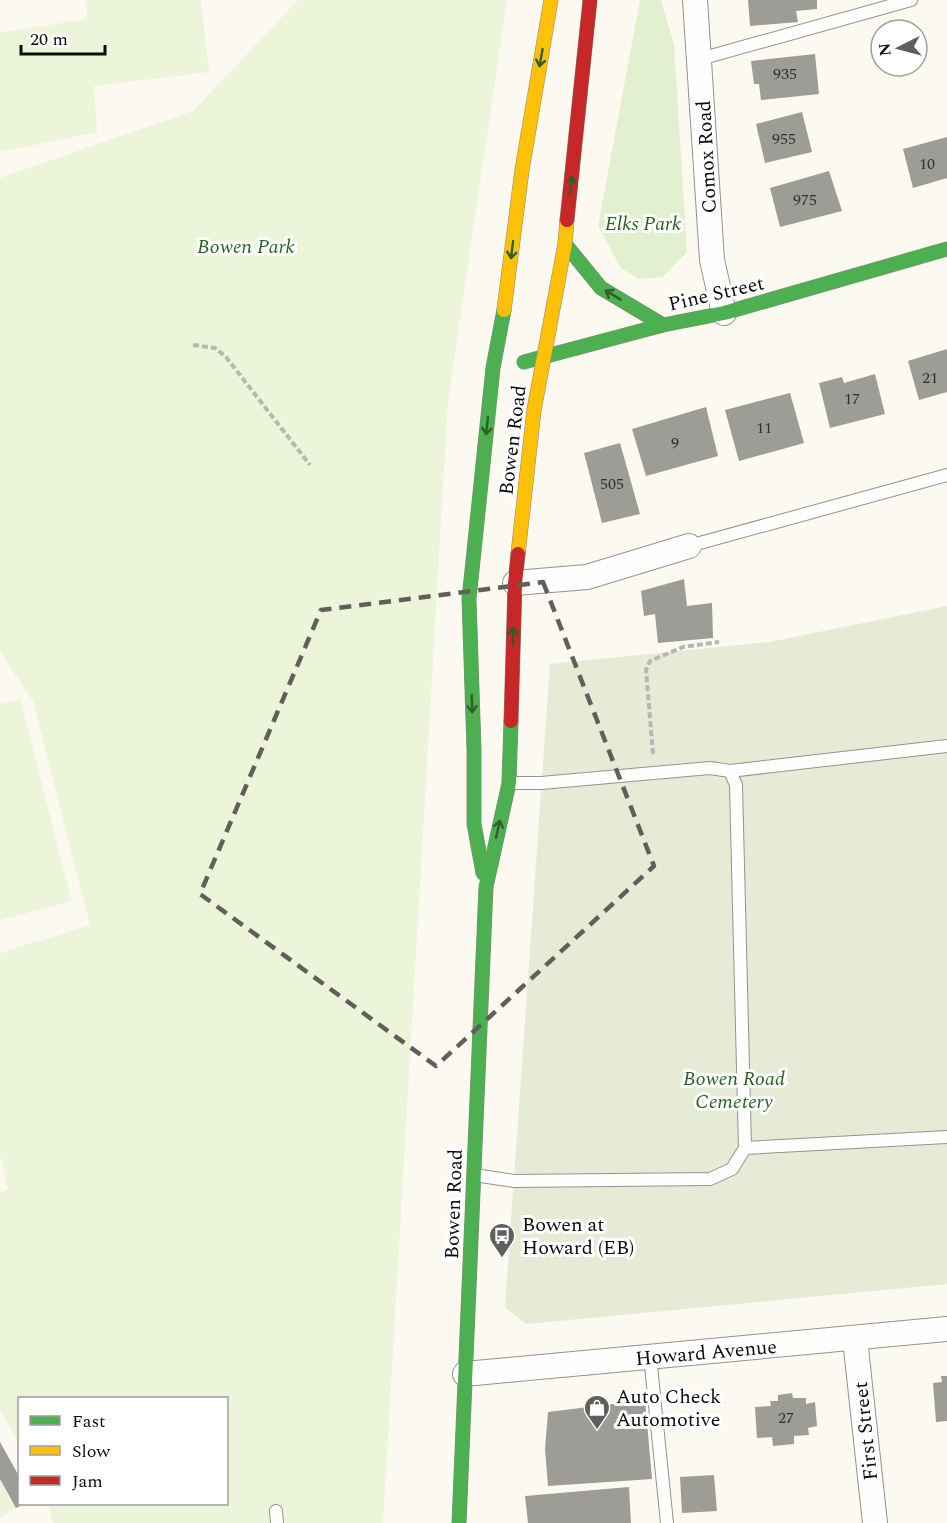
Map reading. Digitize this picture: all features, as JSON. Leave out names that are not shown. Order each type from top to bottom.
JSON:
[{"type":"main road","name":"Bowen Road","points":[[486,886],[474,824],[469,599],[503,366],[504,310],[522,170],[551,0]]},
{"type":"main road","name":"Bowen Road","points":[[459,1523],[486,886],[509,783],[515,583],[534,410],[565,243],[590,0]]},
{"type":"main road","points":[[565,243],[601,288],[663,325]]},
{"type":"main road","name":"Pine Street","points":[[503,366],[543,359],[663,325],[724,313],[947,249]]},
{"type":"street","name":"Comox Road","points":[[695,0],[712,260],[724,313]]},
{"type":"street","points":[[515,583],[587,577],[690,546]]},
{"type":"street","name":"Howard Avenue","points":[[465,1374],[947,1329]]},
{"type":"street","name":"First Street","points":[[855,1339],[875,1523]]},
{"type":"lane","points":[[700,59],[911,0]]},
{"type":"lane","points":[[690,546],[947,475]]},
{"type":"lane","points":[[509,783],[541,783],[710,768],[730,771],[947,746]]},
{"type":"lane","points":[[473,1175],[514,1181],[710,1179],[732,1168],[745,1148],[736,785],[730,771]]},
{"type":"lane","points":[[745,1148],[947,1137]]},
{"type":"lane","points":[[650,1356],[667,1523]]},
{"type":"path","points":[[193,345],[215,348],[226,357],[310,465]]},
{"type":"path","points":[[655,773],[646,670],[650,661],[683,647],[720,642]]},
{"type":"highlighted area","points":[[543,582],[654,866],[436,1066],[200,894],[321,610]]},
{"type":"green space","points":[[86,0],[201,0],[209,72],[94,86],[97,132],[0,152],[0,33],[87,19]]},
{"type":"green space","name":"Bowen Park","points":[[298,0],[507,0],[448,401],[383,1523],[53,1523],[48,1505],[228,1505],[228,1397],[18,1397],[18,1442],[0,1409],[0,1193],[8,1189],[0,1155],[0,953],[90,925],[33,701],[0,652],[0,178],[193,111]]},
{"type":"green space","name":"Elks Park","points":[[640,0],[661,0],[674,45],[687,252],[663,277],[639,279],[621,268],[598,226]]},
{"type":"green space","name":"Bowen Road Cemetery","points":[[947,606],[947,1284],[526,1324],[505,1307],[550,664],[770,642]]},
{"type":"green space","points":[[20,699],[72,901],[0,920],[0,704]]},
{"type":"green space","points":[[0,1443],[18,1498],[18,1505],[22,1505],[0,1517]]},
{"type":"building","points":[[748,0],[817,0],[817,9],[796,11],[798,22],[750,26]]},
{"type":"building","points":[[815,54],[819,94],[761,100],[759,84],[754,84],[751,61]]},
{"type":"building","points":[[802,112],[812,152],[765,163],[756,124]]},
{"type":"building","points":[[947,137],[947,178],[913,188],[903,149]]},
{"type":"building","points":[[829,171],[842,211],[780,227],[770,188]]},
{"type":"building","points":[[947,349],[947,392],[919,400],[908,361]]},
{"type":"building","points":[[875,374],[885,414],[830,428],[819,383],[842,377],[844,383]]},
{"type":"building","points":[[790,393],[804,443],[739,461],[725,410]]},
{"type":"building","points":[[706,407],[718,456],[646,476],[632,429]]},
{"type":"building","points":[[620,443],[640,514],[602,523],[584,453]]},
{"type":"building","points":[[684,579],[687,606],[712,603],[713,638],[658,643],[655,614],[644,616],[641,591]]},
{"type":"building","points":[[941,1376],[947,1376],[947,1421],[936,1422],[933,1383],[942,1382]]},
{"type":"building","points":[[792,1393],[793,1398],[806,1398],[806,1404],[815,1402],[817,1426],[808,1428],[809,1435],[794,1436],[794,1444],[773,1446],[772,1437],[757,1438],[755,1407],[771,1406],[770,1401],[778,1401],[778,1395]]},
{"type":"building","name":"Auto Check Automotive","points":[[645,1400],[652,1479],[548,1486],[545,1449],[548,1412]]},
{"type":"building","points":[[0,1442],[18,1474],[18,1505],[22,1505],[16,1508],[0,1479]]},
{"type":"building","points":[[714,1475],[717,1511],[682,1513],[680,1477]]},
{"type":"building","points":[[629,1487],[631,1523],[528,1523],[525,1496]]},
{"type":"traffic: fast","points":[[565,244],[601,288],[663,325]]},
{"type":"traffic: fast","points":[[524,362],[663,325],[724,313],[947,249]]},
{"type":"traffic: fast","points":[[483,873],[474,824],[469,599],[493,368],[504,310]]},
{"type":"traffic: fast","points":[[459,1523],[486,887],[509,783],[511,721]]},
{"type":"traffic: slow","points":[[504,310],[522,170],[551,0]]},
{"type":"traffic: slow","points":[[518,554],[534,410],[565,244],[567,220]]},
{"type":"traffic: jam","points":[[567,220],[590,0]]},
{"type":"traffic: jam","points":[[511,721],[518,554]]},
{"type":"place","name":"Bowen at Howard (EB)","points":[[502,1259]]},
{"type":"place","name":"Auto Check Automotive","points":[[597,1431]]}]
